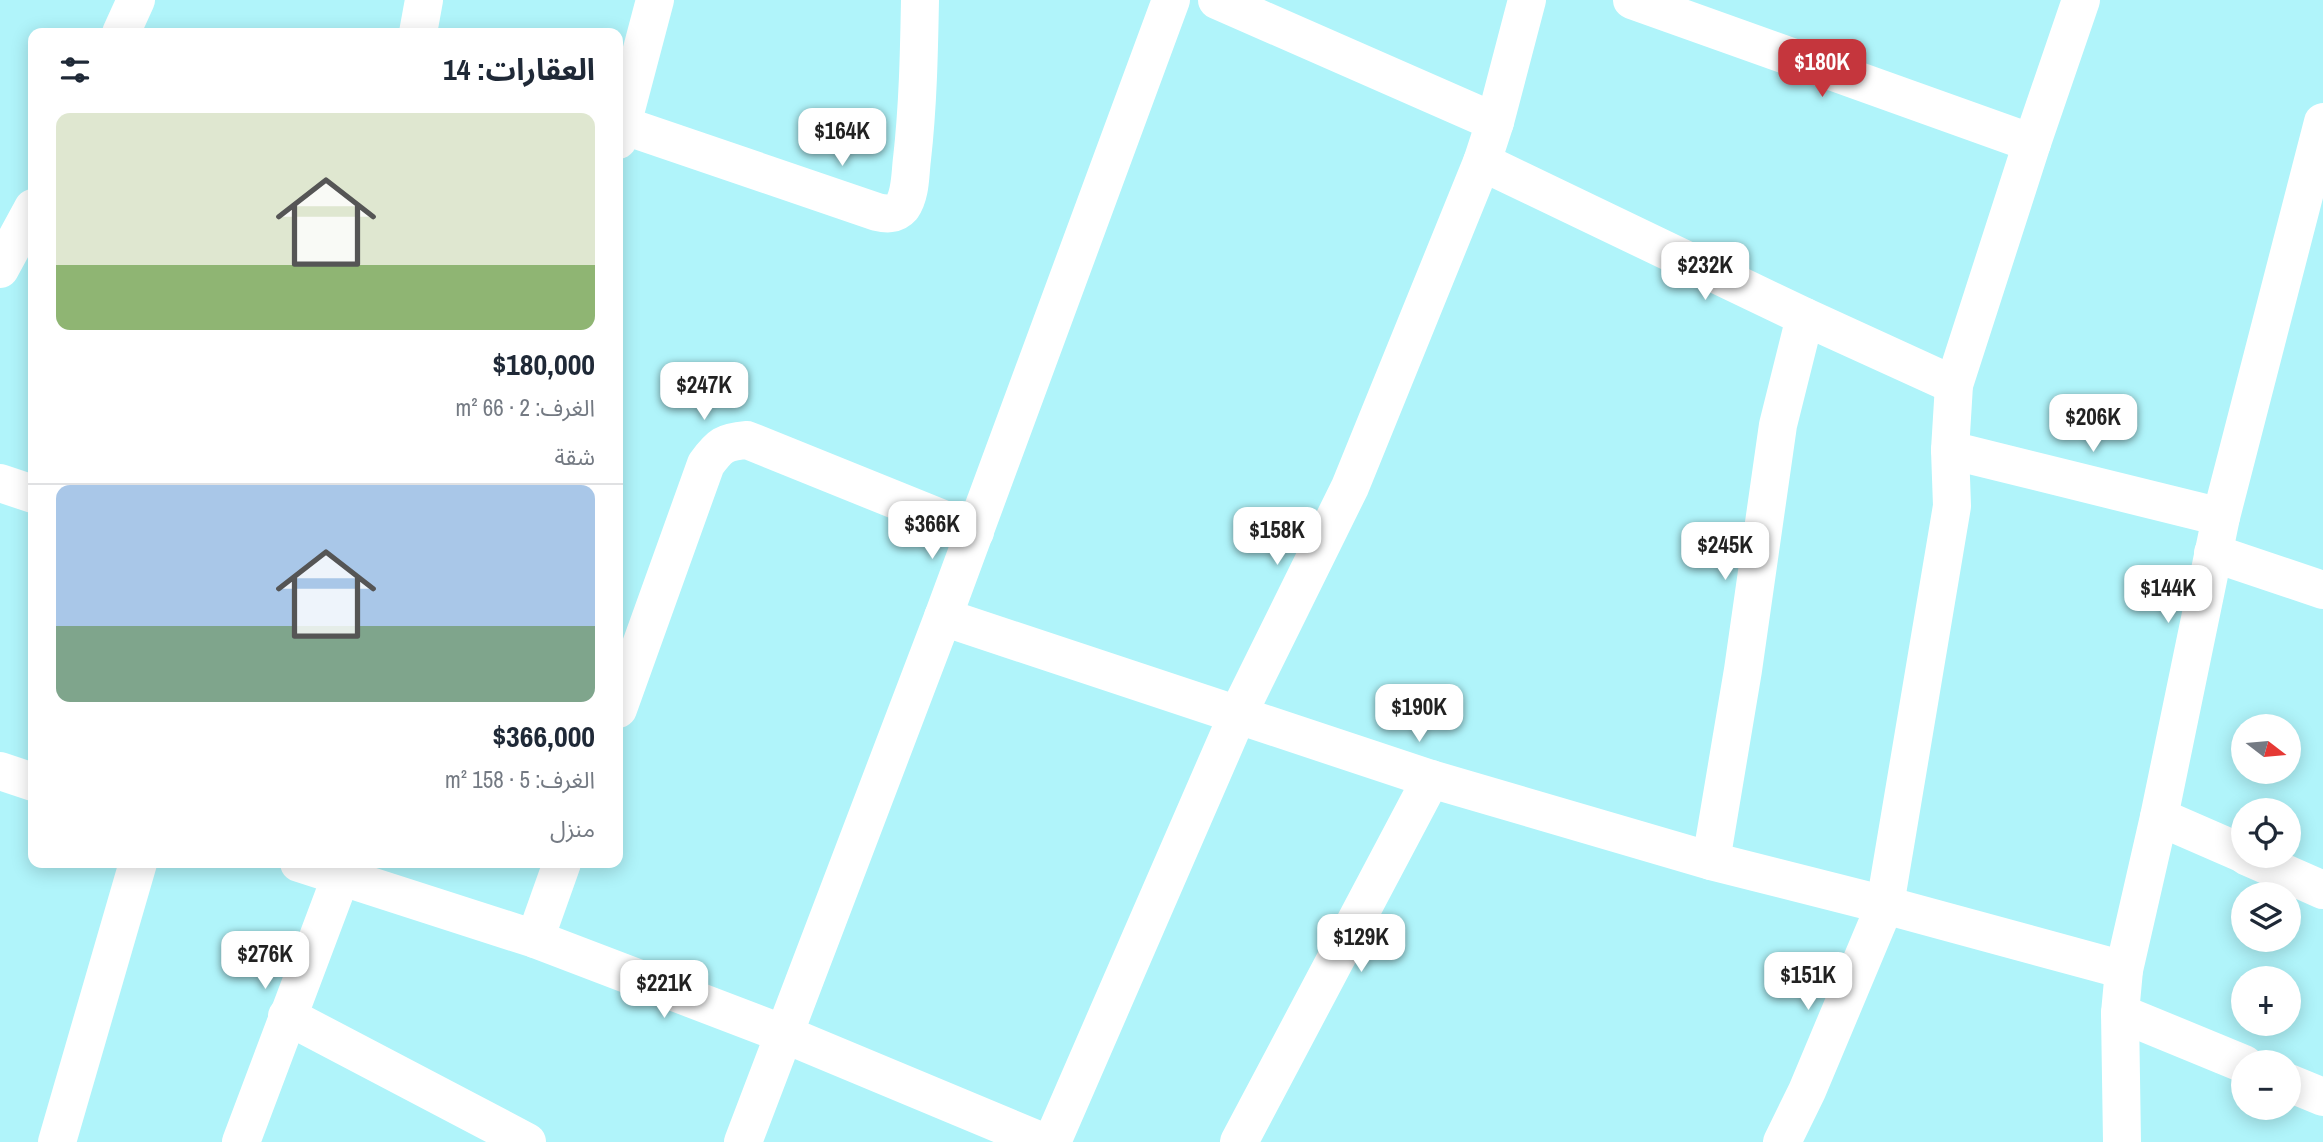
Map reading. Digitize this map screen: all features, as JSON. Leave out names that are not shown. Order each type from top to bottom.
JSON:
[{"type":"street","points":[[123,28],[136,0]]},
{"type":"street","points":[[419,28],[424,0]]},
{"type":"street","points":[[623,122],[655,0]]},
{"type":"street","points":[[623,134],[877,212],[896,212],[906,197],[909,184],[918,110],[920,0]]},
{"type":"street","points":[[743,1142],[975,532],[1171,0]]},
{"type":"street","points":[[1217,0],[1495,122]]},
{"type":"street","points":[[1052,1142],[1238,713],[1350,487],[1482,162],[1527,0]]},
{"type":"street","points":[[1632,0],[2032,143]]},
{"type":"street","points":[[1782,1142],[1807,1091],[1885,905],[1952,506],[1950,450],[1954,385],[2081,0]]},
{"type":"street","points":[[2122,1142],[2120,1013],[2124,970],[2159,817],[2217,535],[2323,122]]},
{"type":"street","points":[[1482,162],[1805,317],[1954,385]]},
{"type":"street","points":[[0,269],[28,217]]},
{"type":"street","points":[[1711,862],[1778,425],[1805,317]]},
{"type":"street","points":[[623,695],[706,464],[726,442],[747,440],[975,532]]},
{"type":"street","points":[[1950,450],[2217,535],[2323,590]]},
{"type":"street","points":[[0,483],[28,492]]},
{"type":"street","points":[[943,617],[1431,779],[1711,862],[1885,905],[2124,970]]},
{"type":"street","points":[[0,771],[28,780]]},
{"type":"street","points":[[1255,1136],[1431,779]]},
{"type":"street","points":[[2159,817],[2231,849]]},
{"type":"street","points":[[57,1142],[137,868]]},
{"type":"street","points":[[535,939],[560,868]]},
{"type":"street","points":[[2274,868],[2323,890]]},
{"type":"street","points":[[241,1142],[343,869],[784,1034],[1043,1142]]},
{"type":"street","points":[[2120,1013],[2231,1059]]},
{"type":"street","points":[[287,1016],[527,1142]]},
{"type":"street","points":[[2301,1088],[2323,1097]]}]
